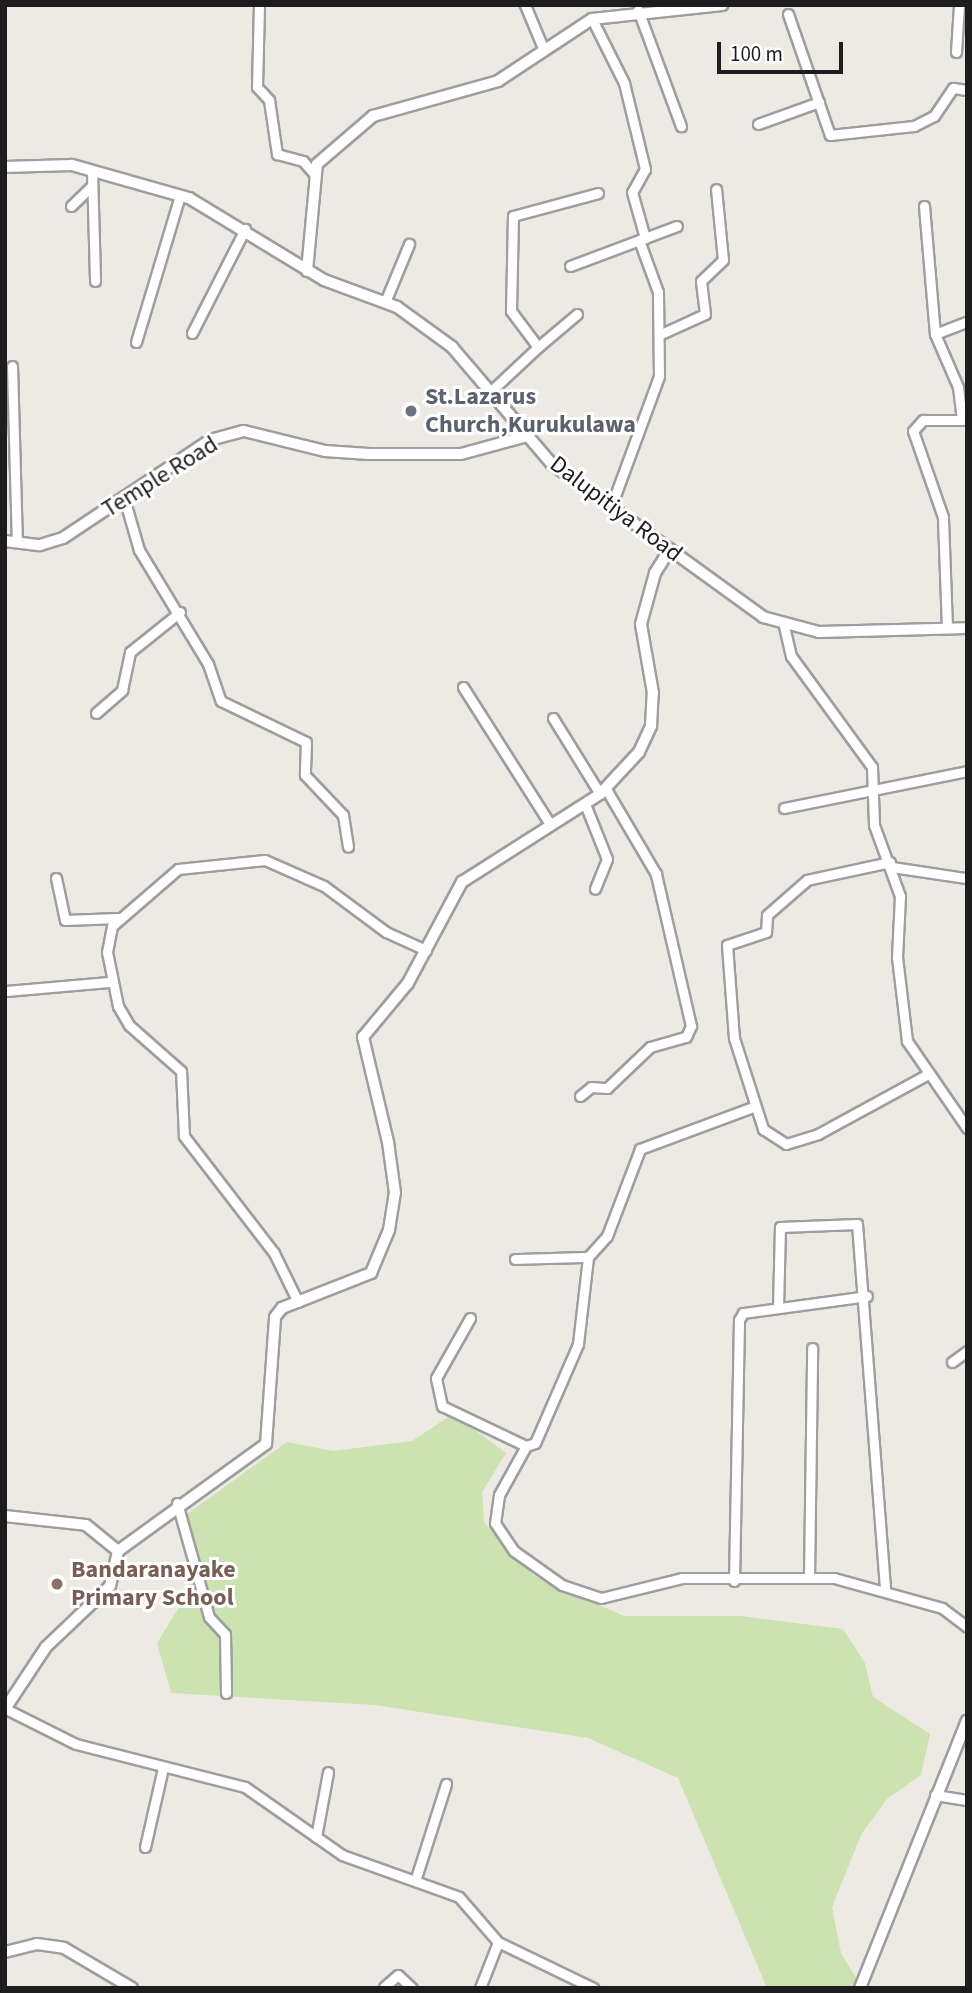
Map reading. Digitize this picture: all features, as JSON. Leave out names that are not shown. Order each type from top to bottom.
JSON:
[{"type":"street","points":[[259,5],[257,88],[270,100],[277,154],[303,161],[315,175]]},
{"type":"street","points":[[525,5],[543,48]]},
{"type":"street","points":[[956,51],[960,5]]},
{"type":"street","points":[[307,271],[315,175],[324,156],[373,117],[498,81],[527,66],[543,48],[592,19],[638,10],[719,6]]},
{"type":"street","points":[[638,10],[681,126]]},
{"type":"street","points":[[788,14],[831,135],[914,126],[934,116],[953,88],[967,90]]},
{"type":"street","points":[[592,19],[630,108],[645,169],[632,192],[642,239],[658,292],[662,334],[653,402],[612,504]]},
{"type":"street","points":[[758,124],[819,102]]},
{"type":"street","name":"Dalupitiya Road","points":[[5,167],[46,163],[92,171],[180,195],[245,229],[307,271],[385,302],[444,341],[491,391],[527,436],[569,477],[612,504],[670,549],[784,626],[836,633],[967,628]]},
{"type":"street","points":[[92,171],[95,281]]},
{"type":"street","points":[[71,206],[91,187]]},
{"type":"street","points":[[662,334],[705,314],[701,281],[723,260],[716,189]]},
{"type":"street","points":[[538,347],[511,311],[513,216],[598,193]]},
{"type":"street","points":[[136,342],[180,195]]},
{"type":"street","points":[[924,206],[935,334],[958,387],[964,419],[923,420],[913,431],[943,517],[947,628]]},
{"type":"street","points":[[570,266],[677,226]]},
{"type":"street","points":[[192,333],[245,229]]},
{"type":"street","points":[[385,302],[409,244]]},
{"type":"street","points":[[491,391],[577,314]]},
{"type":"street","points":[[935,334],[967,322]]},
{"type":"street","points":[[11,541],[12,366]]},
{"type":"street","name":"Temple Road","points":[[11,541],[40,545],[63,538],[210,440],[244,431],[326,451],[369,454],[461,454],[527,436]]},
{"type":"street","points":[[124,498],[139,550],[180,612],[221,701],[306,742],[305,775],[343,815],[348,847]]},
{"type":"street","points":[[593,1988],[498,1942],[459,1897],[416,1878],[342,1855],[245,1787],[163,1768],[50,1735],[5,1709],[46,1647],[104,1596],[118,1551],[177,1503],[266,1444],[272,1329],[282,1308],[371,1273],[388,1230],[395,1193],[388,1142],[363,1037],[426,950],[463,882],[603,791],[639,752],[651,726],[653,693],[641,624],[655,573],[670,549]]},
{"type":"street","points":[[96,713],[122,690],[130,652],[180,612]]},
{"type":"street","points":[[784,626],[791,656],[844,722],[872,767],[876,788],[873,825],[901,895],[901,1010],[907,1041],[926,1074],[967,1128]]},
{"type":"street","points":[[463,687],[550,824]]},
{"type":"street","points":[[553,718],[656,874],[691,1026],[686,1037],[650,1047],[603,1091],[591,1087],[580,1096]]},
{"type":"street","points":[[784,808],[967,771]]},
{"type":"street","points":[[584,804],[607,859],[595,889]]},
{"type":"street","points":[[298,1302],[274,1253],[188,1143],[181,1071],[129,1025],[109,982],[107,952],[118,918],[178,869],[265,860],[324,886],[386,932],[426,950]]},
{"type":"street","points":[[926,1074],[795,1143],[774,1140],[752,1107],[736,1048],[735,991],[722,950],[765,932],[767,915],[807,880],[891,865],[966,878]]},
{"type":"street","points":[[57,878],[65,920],[118,918]]},
{"type":"street","points":[[6,992],[109,982]]},
{"type":"street","points":[[752,1107],[640,1149],[607,1236],[587,1257],[578,1343],[535,1443],[526,1446],[499,1494],[495,1524],[514,1551],[562,1586],[601,1598],[682,1578],[734,1581],[809,1577],[885,1591],[942,1608],[967,1627]]},
{"type":"street","points":[[778,1308],[780,1227],[857,1224],[867,1296],[885,1591]]},
{"type":"street","points":[[516,1259],[587,1257]]},
{"type":"street","points":[[734,1581],[739,1320],[743,1313],[867,1296]]},
{"type":"street","points":[[470,1318],[436,1378],[436,1394],[442,1406],[526,1446]]},
{"type":"street","points":[[809,1577],[812,1348]]},
{"type":"street","points":[[952,1362],[967,1350]]},
{"type":"street","points":[[177,1503],[209,1617],[225,1634],[226,1693]]},
{"type":"street","points":[[5,1516],[86,1525],[118,1551]]},
{"type":"street","points":[[860,1988],[935,1795],[967,1721]]},
{"type":"street","points":[[145,1847],[163,1768]]},
{"type":"street","points":[[316,1837],[328,1772]]},
{"type":"street","points":[[416,1878],[446,1784]]},
{"type":"street","points":[[935,1795],[967,1800]]},
{"type":"street","points":[[480,1988],[498,1942]]},
{"type":"street","points":[[5,1952],[37,1944],[64,1948],[132,1988]]},
{"type":"street","points":[[384,1987],[398,1975],[412,1988]]},
{"type":"green space","points":[[453,1414],[506,1453],[482,1492],[484,1522],[534,1576],[624,1616],[741,1616],[843,1629],[865,1663],[873,1697],[930,1734],[921,1775],[887,1799],[862,1833],[832,1907],[841,1953],[862,1988],[767,1988],[678,1778],[588,1738],[375,1705],[171,1693],[157,1643],[189,1591],[187,1514],[287,1442],[333,1451],[412,1441]]},
{"type":"place","name":"St.Lazarus Church,Kurukulawa","points":[[411,411]]},
{"type":"place","name":"Bandaranayake Primary School","points":[[57,1584]]}]
